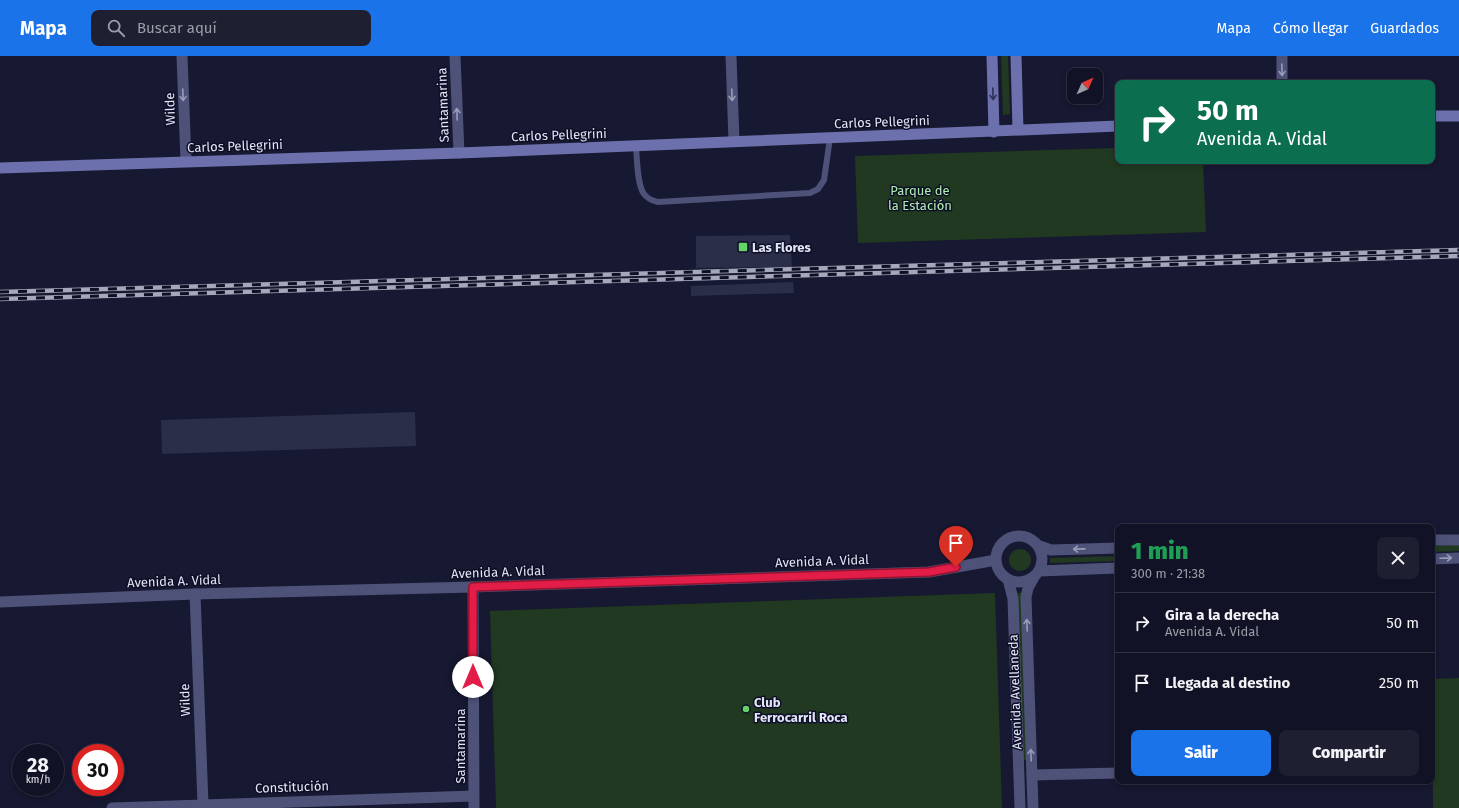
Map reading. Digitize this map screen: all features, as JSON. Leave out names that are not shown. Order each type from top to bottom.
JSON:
[{"type":"main road","points":[[992,56],[994,132]]},
{"type":"main road","points":[[1016,56],[1018,130]]},
{"type":"main road","points":[[1435,116],[1459,116]]},
{"type":"main road","name":"Carlos Pellegrini","points":[[0,168],[459,153],[1115,126]]},
{"type":"street","name":"Wilde","points":[[182,56],[186,161]]},
{"type":"street","name":"Santamarina","points":[[455,56],[459,153]]},
{"type":"street","points":[[731,56],[734,141]]},
{"type":"street","points":[[1282,56],[1282,80]]},
{"type":"street","points":[[1037,545],[1042,558],[1036,574],[1028,580],[1021,582],[1008,579],[1002,574],[998,568],[996,560],[997,554],[1000,547],[1011,538],[1025,538],[1031,540],[1037,545],[1051,550],[1115,548]]},
{"type":"street","points":[[1435,540],[1459,540]]},
{"type":"street","points":[[1435,559],[1459,558]]},
{"type":"street","name":"Avenida A. Vidal","points":[[0,602],[195,594],[473,587],[929,572],[996,560]]},
{"type":"street","points":[[1036,574],[1115,568]]},
{"type":"street","name":"Avenida Avellaneda","points":[[1033,808],[1026,598],[1028,588],[1036,574]]},
{"type":"street","name":"Avenida Avellaneda","points":[[1008,579],[1013,599],[1020,808]]},
{"type":"street","name":"Santamarina","points":[[473,587],[474,808]]},
{"type":"street","name":"Wilde","points":[[195,594],[203,804]]},
{"type":"street","points":[[1018,776],[1115,773]]},
{"type":"street","name":"Constitución","points":[[112,808],[474,796]]},
{"type":"lane","points":[[636,146],[640,186],[644,194],[651,200],[658,202],[810,193],[818,189],[824,180],[830,138]]},
{"type":"green space","points":[[1001,56],[1008,56],[1010,114],[1003,115]]},
{"type":"green space","name":"Parque de la Estación","points":[[1115,148],[1115,164],[1203,164],[1206,232],[858,243],[855,156]]},
{"type":"green space","points":[[1459,545],[1459,551],[1435,552],[1435,546]]},
{"type":"green space","points":[[1016,549],[1024,549],[1031,556],[1031,564],[1024,571],[1016,571],[1009,564],[1009,556]]},
{"type":"green space","points":[[1115,556],[1115,561],[1050,563],[1050,558]]},
{"type":"green space","points":[[1024,592],[1028,760],[1021,760],[1017,593]]},
{"type":"green space","name":"Club Ferrocarril Roca","points":[[995,593],[1002,808],[496,808],[490,611]]},
{"type":"green space","points":[[1459,678],[1459,808],[1433,808],[1433,784],[1435,784],[1435,679]]},
{"type":"building","points":[[790,235],[792,267],[696,268],[696,236]]},
{"type":"building","points":[[793,282],[794,293],[691,296],[691,286]]},
{"type":"building","points":[[415,412],[416,446],[162,454],[161,420]]},
{"type":"railway","points":[[0,292],[1459,250]]},
{"type":"railway","points":[[0,299],[1459,256]]},
{"type":"place","name":"Las Flores","points":[[743,247]]},
{"type":"place","name":"Club Ferrocarril Roca","points":[[746,709]]},
{"type":"route","points":[[473,677],[473,587],[929,572],[956,567]]}]
